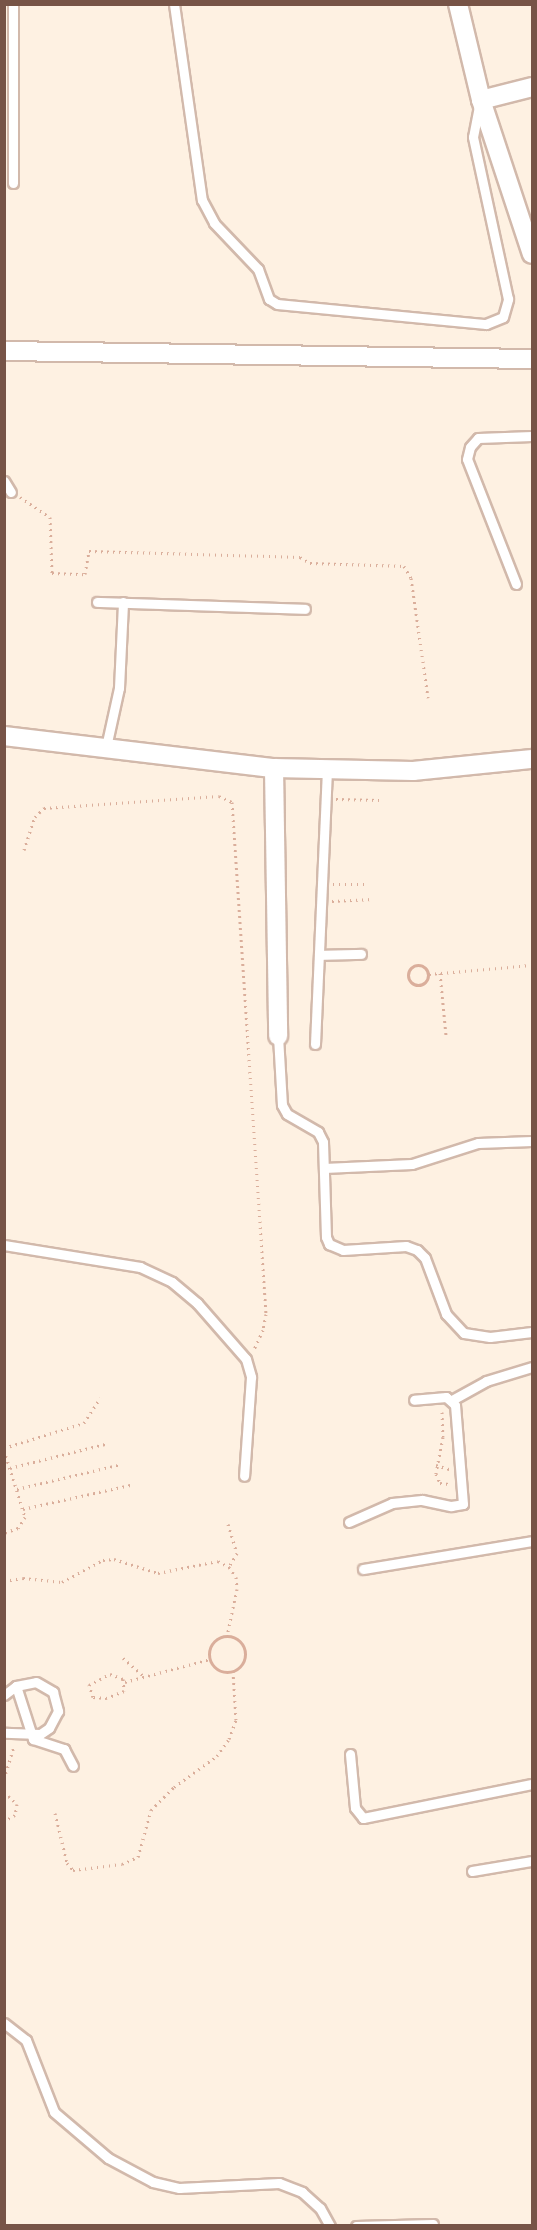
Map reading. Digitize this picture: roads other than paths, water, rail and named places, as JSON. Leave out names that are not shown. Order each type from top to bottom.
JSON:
[{"type":"street","points":[[458,4],[481,100],[532,254]]},
{"type":"street","points":[[481,100],[532,87]]},
{"type":"street","points":[[4,351],[532,359]]},
{"type":"street","points":[[4,736],[274,768],[412,771],[532,759]]},
{"type":"street","points":[[274,768],[278,1036]]},
{"type":"lane","points":[[13,4],[14,183]]},
{"type":"lane","points":[[174,4],[202,200],[214,223],[258,270],[269,299],[277,304],[486,324],[503,317],[508,299],[473,137],[481,100]]},
{"type":"lane","points":[[516,584],[467,459],[470,447],[478,438],[532,436]]},
{"type":"lane","points":[[4,481],[11,492]]},
{"type":"lane","points":[[97,602],[305,609]]},
{"type":"lane","points":[[106,747],[118,698],[123,602]]},
{"type":"lane","points":[[315,1044],[327,770]]},
{"type":"lane","points":[[319,955],[361,954]]},
{"type":"lane","points":[[278,1036],[282,1105],[287,1114],[318,1132],[323,1143],[326,1237],[329,1244],[343,1250],[406,1246],[417,1250],[425,1258],[446,1314],[464,1333],[490,1337],[532,1332]]},
{"type":"lane","points":[[324,1168],[412,1164],[470,1144],[532,1141]]},
{"type":"lane","points":[[4,1245],[123,1263],[156,1273],[198,1303],[246,1359],[251,1377],[244,1476]]},
{"type":"lane","points":[[414,1400],[439,1397],[452,1400],[486,1380],[532,1367]]},
{"type":"lane","points":[[349,1522],[378,1507],[407,1500],[459,1507],[464,1500],[456,1411],[452,1400]]},
{"type":"lane","points":[[363,1569],[532,1541]]},
{"type":"lane","points":[[4,1695],[26,1682],[45,1685],[58,1701],[58,1711],[49,1728],[30,1735],[4,1733]]},
{"type":"lane","points":[[16,1686],[30,1735],[37,1742],[64,1749],[73,1766]]},
{"type":"lane","points":[[350,1755],[355,1808],[363,1818],[532,1784]]},
{"type":"lane","points":[[472,1870],[532,1861]]},
{"type":"lane","points":[[4,2023],[26,2040],[54,2112],[108,2158],[153,2182],[179,2188],[279,2182],[302,2192],[320,2208],[330,2226]]},
{"type":"lane","points":[[356,2226],[433,2224]]}]
